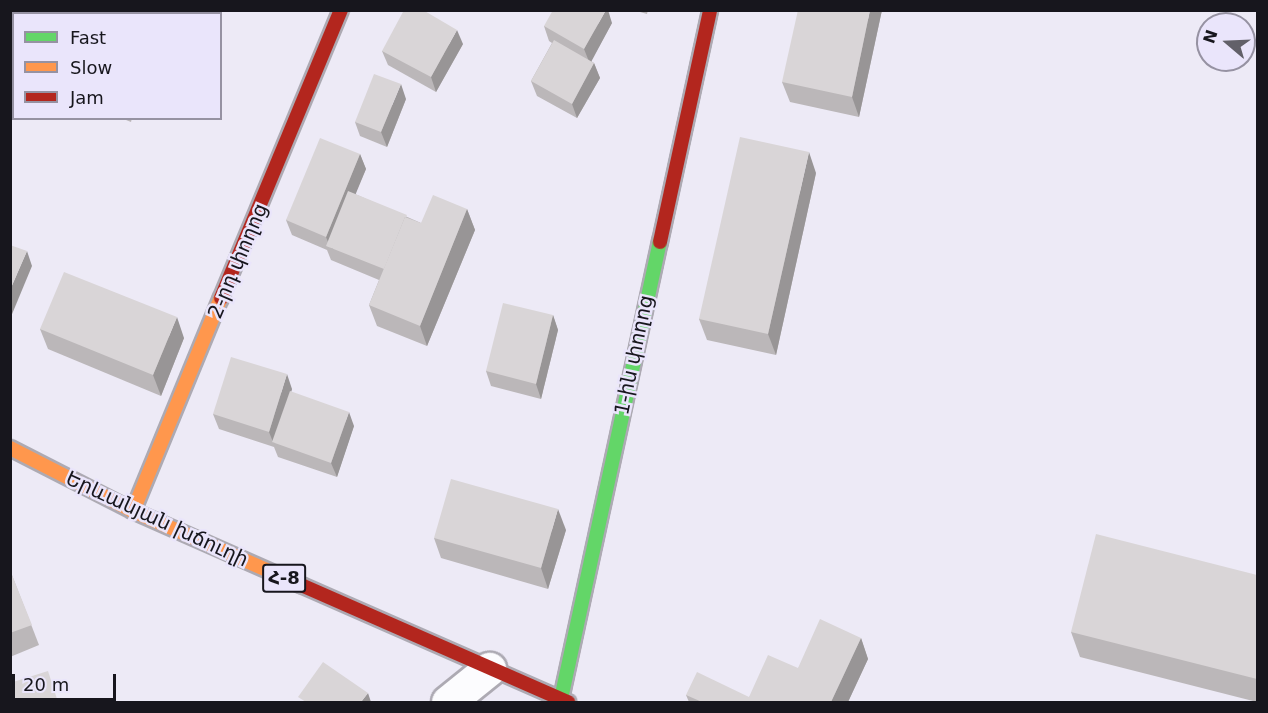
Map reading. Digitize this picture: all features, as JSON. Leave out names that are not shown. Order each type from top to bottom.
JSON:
[{"type":"main road","name":"2-րդ փողոց","points":[[133,511],[341,10]]},
{"type":"main road","name":"1-ին փողոց","points":[[565,701],[710,10]]},
{"type":"main road","name":"Երևանյան խճուղի","points":[[10,448],[133,511],[565,701]]},
{"type":"street","points":[[448,702],[489,669]]},
{"type":"building","points":[[404,10],[423,10],[457,30],[431,77],[382,51]]},
{"type":"building","points":[[553,10],[606,10],[584,49],[544,26]]},
{"type":"building","points":[[798,10],[870,10],[852,97],[782,82]]},
{"type":"building","points":[[554,40],[594,63],[572,104],[531,81]]},
{"type":"building","points":[[374,74],[401,84],[381,132],[355,122]]},
{"type":"building","points":[[740,137],[809,152],[768,334],[699,319]]},
{"type":"building","points":[[320,138],[360,154],[326,237],[286,220]]},
{"type":"building","points":[[348,191],[407,215],[384,269],[326,246]]},
{"type":"building","points":[[433,195],[467,209],[420,326],[369,305],[405,217],[421,223]]},
{"type":"building","points":[[10,245],[27,251],[10,290]]},
{"type":"building","points":[[64,272],[177,317],[153,375],[40,329]]},
{"type":"building","points":[[503,303],[553,315],[536,384],[486,371]]},
{"type":"building","points":[[231,357],[287,374],[269,432],[213,414]]},
{"type":"building","points":[[290,391],[349,412],[331,463],[272,442]]},
{"type":"building","points":[[451,479],[558,509],[541,568],[434,538]]},
{"type":"building","points":[[1096,534],[1257,575],[1257,679],[1071,632]]},
{"type":"building","points":[[10,570],[32,625],[10,633]]},
{"type":"building","points":[[820,619],[861,638],[831,702],[702,702],[686,695],[697,672],[749,697],[768,655],[798,668]]},
{"type":"building","points":[[323,662],[368,693],[361,702],[306,702],[298,697]]},
{"type":"building","points":[[48,671],[58,702],[10,702],[10,683]]},
{"type":"traffic: fast","points":[[561,699],[660,242]]},
{"type":"traffic: slow","points":[[133,511],[221,298]]},
{"type":"traffic: slow","points":[[10,448],[133,511],[301,585]]},
{"type":"traffic: jam","points":[[221,298],[341,10]]},
{"type":"traffic: jam","points":[[660,242],[710,10]]},
{"type":"traffic: jam","points":[[301,585],[568,702]]}]
